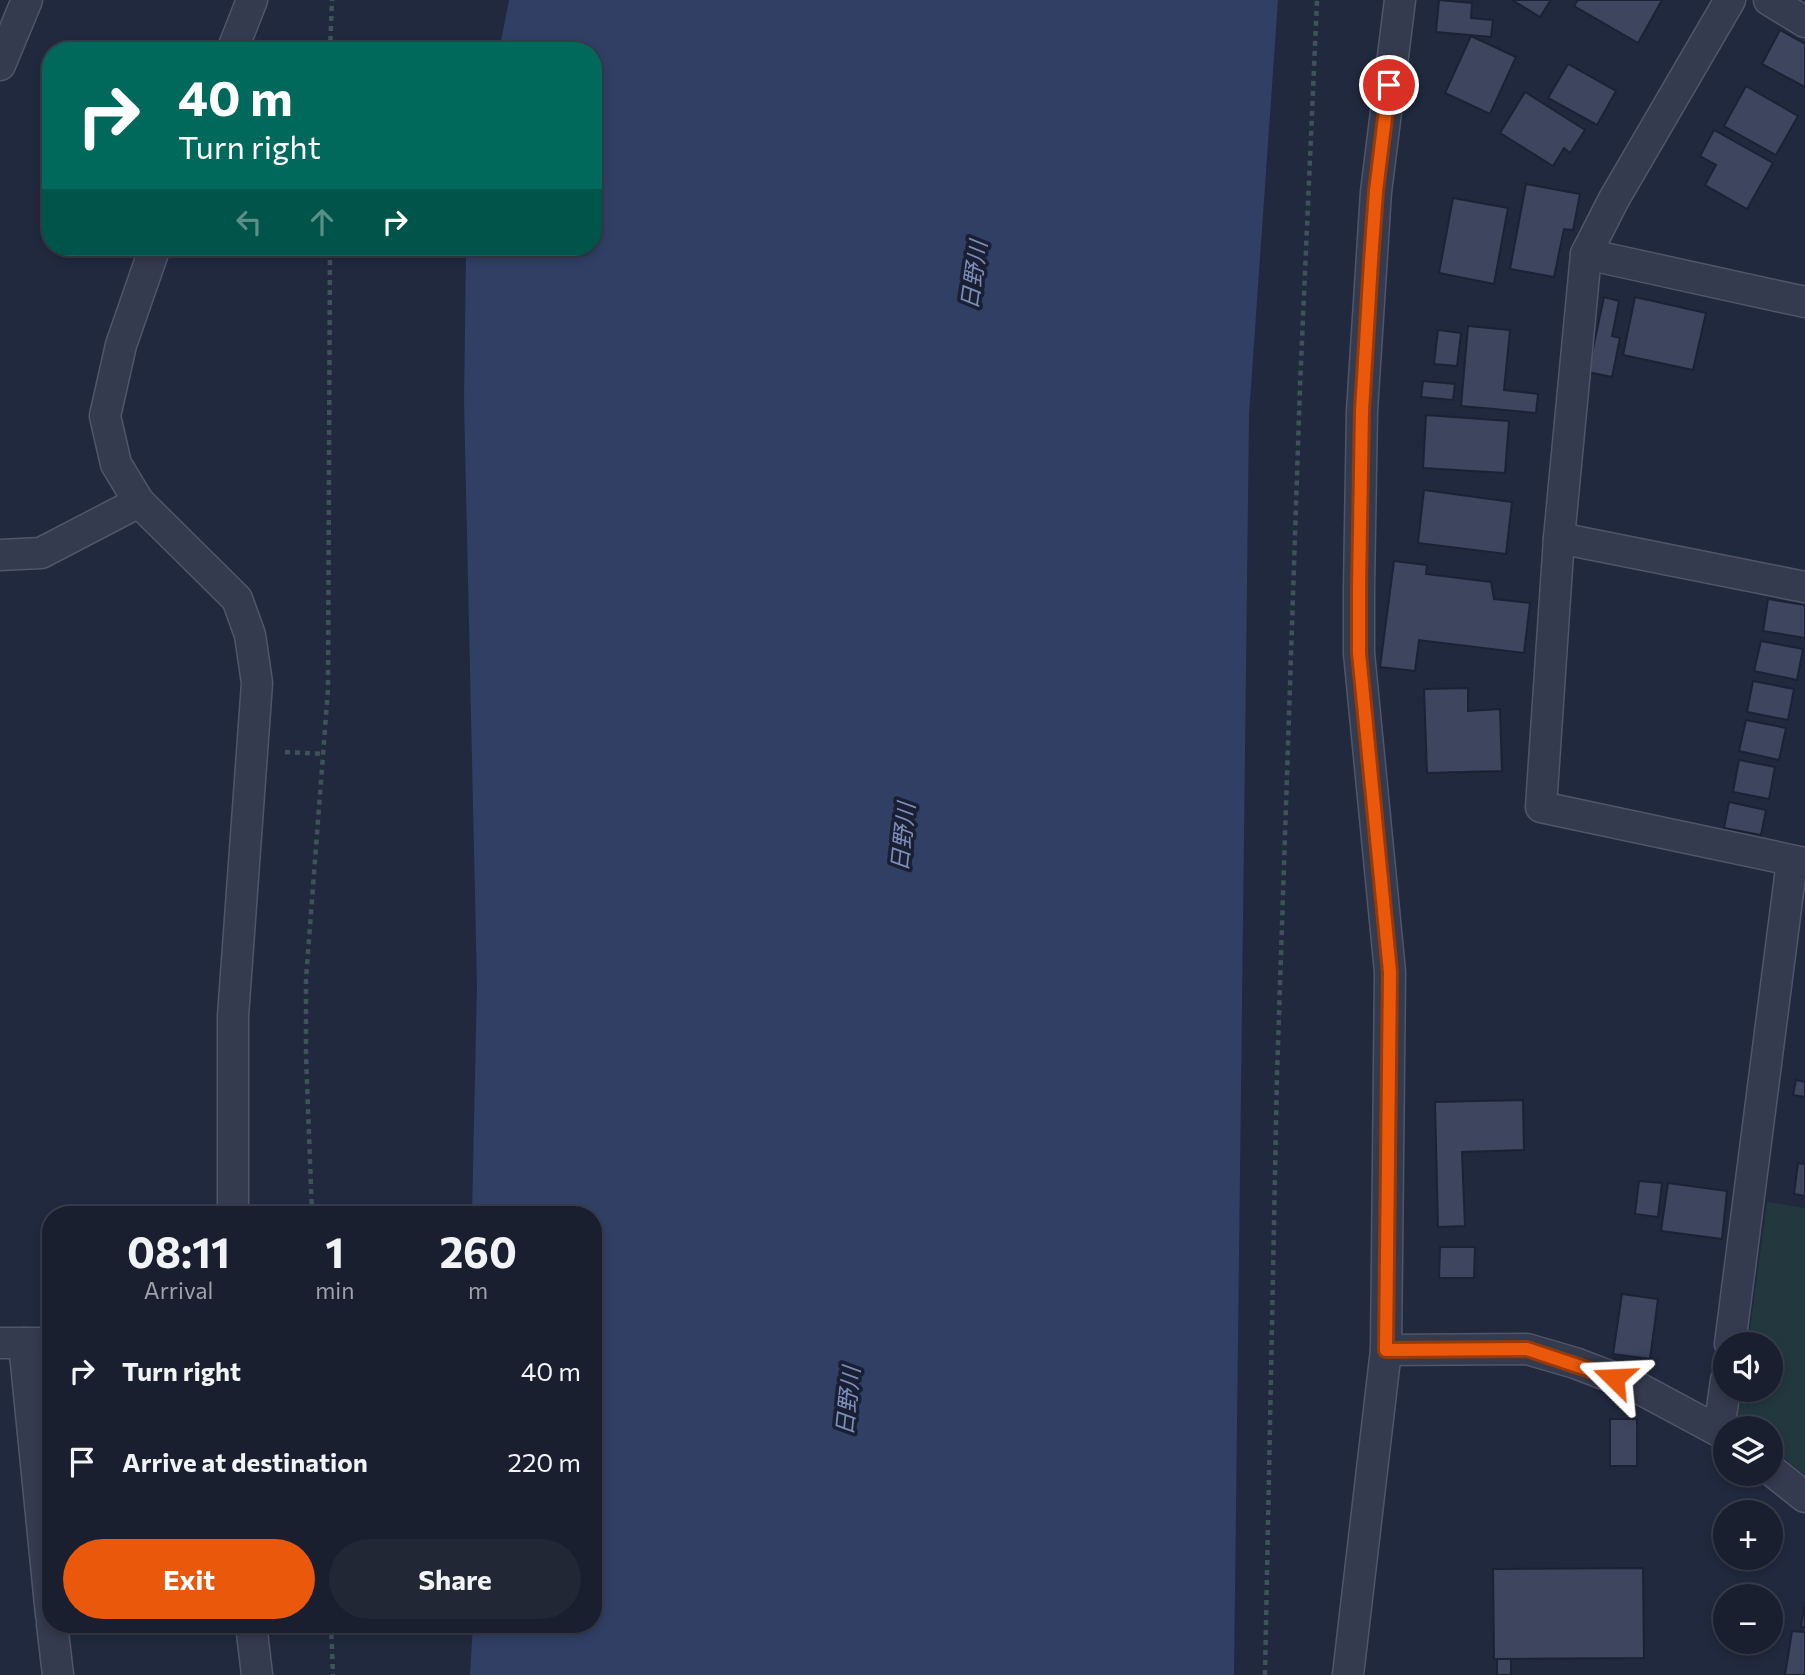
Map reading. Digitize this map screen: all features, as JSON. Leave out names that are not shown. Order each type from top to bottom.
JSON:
[{"type":"street","points":[[0,65],[27,0]]},
{"type":"street","points":[[236,42],[252,0]]},
{"type":"street","points":[[1349,1675],[1386,1350],[1390,972],[1359,653],[1359,587],[1362,411],[1376,191],[1400,0]]},
{"type":"street","points":[[1730,0],[1614,199],[1586,254],[1559,538],[1541,807],[1799,862],[1732,1332]]},
{"type":"street","points":[[1769,0],[1805,22]]},
{"type":"street","points":[[1586,254],[1805,302]]},
{"type":"street","points":[[152,256],[121,345],[105,416],[116,464],[139,502],[237,599],[250,635],[257,683],[233,1016],[233,1206]]},
{"type":"street","points":[[0,555],[41,553],[139,502]]},
{"type":"street","points":[[1559,538],[1805,587]]},
{"type":"street","points":[[25,1343],[42,1521]]},
{"type":"street","points":[[1386,1350],[1527,1349],[1575,1363],[1633,1385],[1713,1427]]},
{"type":"street","points":[[1783,1480],[1805,1497]]},
{"type":"street","points":[[53,1633],[58,1675]]},
{"type":"street","points":[[252,1633],[257,1675]]},
{"type":"path","points":[[330,42],[332,0]]},
{"type":"path","points":[[1265,1675],[1277,1075],[1300,386],[1317,0]]},
{"type":"path","points":[[312,1206],[306,979],[328,689],[330,256]]},
{"type":"path","points":[[331,1633],[333,1675]]},
{"type":"shaded area","points":[[1767,1202],[1805,1208],[1805,1475],[1783,1458],[1783,1416],[1738,1416],[1740,1402],[1783,1402],[1783,1332],[1750,1332]]},
{"type":"water","name":"日野川","points":[[509,0],[1278,0],[1249,415],[1234,1675],[470,1675],[472,1633],[602,1633],[602,1206],[472,1206],[477,985],[464,400],[466,256],[602,256],[602,42],[501,42]]},
{"type":"building","points":[[1439,0],[1472,3],[1471,18],[1493,20],[1491,37],[1436,32]]},
{"type":"building","points":[[1512,0],[1551,0],[1540,17]]},
{"type":"building","points":[[1578,0],[1662,0],[1638,43],[1574,6]]},
{"type":"building","points":[[1780,30],[1805,44],[1805,87],[1762,64]]},
{"type":"building","points":[[1471,36],[1516,57],[1490,114],[1445,93]]},
{"type":"building","points":[[1568,64],[1616,91],[1597,125],[1548,98]]},
{"type":"building","points":[[1746,86],[1798,116],[1776,155],[1724,126]]},
{"type":"building","points":[[1525,92],[1585,130],[1570,153],[1564,148],[1553,166],[1500,133]]},
{"type":"building","points":[[1714,130],[1773,163],[1747,209],[1705,185],[1716,165],[1700,156]]},
{"type":"building","points":[[1526,184],[1580,194],[1573,230],[1564,229],[1554,277],[1510,269]]},
{"type":"building","points":[[1453,198],[1508,208],[1494,284],[1439,273]]},
{"type":"building","points":[[1604,297],[1619,301],[1612,336],[1620,338],[1612,377],[1588,372]]},
{"type":"building","points":[[1635,297],[1706,313],[1693,370],[1623,355]]},
{"type":"building","points":[[1468,326],[1510,330],[1504,390],[1538,394],[1536,413],[1461,406]]},
{"type":"building","points":[[1438,330],[1461,333],[1457,366],[1434,364]]},
{"type":"building","points":[[1423,381],[1455,384],[1453,400],[1421,397]]},
{"type":"building","points":[[1426,415],[1509,421],[1505,473],[1423,468]]},
{"type":"building","points":[[1424,490],[1512,502],[1506,554],[1418,543]]},
{"type":"building","points":[[1394,561],[1427,565],[1426,574],[1491,582],[1494,599],[1530,603],[1524,653],[1419,640],[1415,671],[1380,667]]},
{"type":"building","points":[[1768,599],[1805,605],[1805,638],[1763,631]]},
{"type":"building","points":[[1761,641],[1803,649],[1797,680],[1754,671]]},
{"type":"building","points":[[1753,681],[1794,689],[1788,720],[1747,712]]},
{"type":"building","points":[[1468,688],[1468,711],[1500,709],[1502,771],[1427,773],[1424,689]]},
{"type":"building","points":[[1746,720],[1786,728],[1779,760],[1739,751]]},
{"type":"building","points":[[1739,760],[1775,767],[1769,799],[1733,792]]},
{"type":"building","points":[[1729,802],[1766,810],[1761,835],[1724,828]]},
{"type":"building","points":[[1796,1080],[1805,1082],[1805,1097],[1793,1095]]},
{"type":"building","points":[[1523,1100],[1524,1150],[1462,1152],[1465,1226],[1438,1227],[1435,1102]]},
{"type":"building","points":[[1798,1163],[1805,1164],[1805,1196],[1794,1194]]},
{"type":"building","points":[[1639,1181],[1662,1183],[1658,1217],[1635,1214]]},
{"type":"building","points":[[1668,1183],[1727,1191],[1722,1239],[1661,1231]]},
{"type":"building","points":[[1440,1247],[1475,1247],[1474,1278],[1439,1278]]},
{"type":"building","points":[[1622,1294],[1658,1299],[1650,1359],[1613,1354]]},
{"type":"building","points":[[1610,1419],[1637,1419],[1637,1466],[1610,1466]]},
{"type":"building","points":[[1643,1568],[1644,1658],[1494,1659],[1493,1569]]},
{"type":"building","points":[[1805,1602],[1805,1627],[1801,1627]]},
{"type":"building","points":[[1792,1631],[1805,1632],[1805,1675],[1785,1675]]},
{"type":"building","points":[[1497,1659],[1511,1659],[1511,1675],[1497,1675]]},
{"type":"route","points":[[1389,85],[1376,191],[1362,411],[1359,587],[1359,653],[1390,972],[1386,1350],[1527,1349],[1614,1378]]}]
